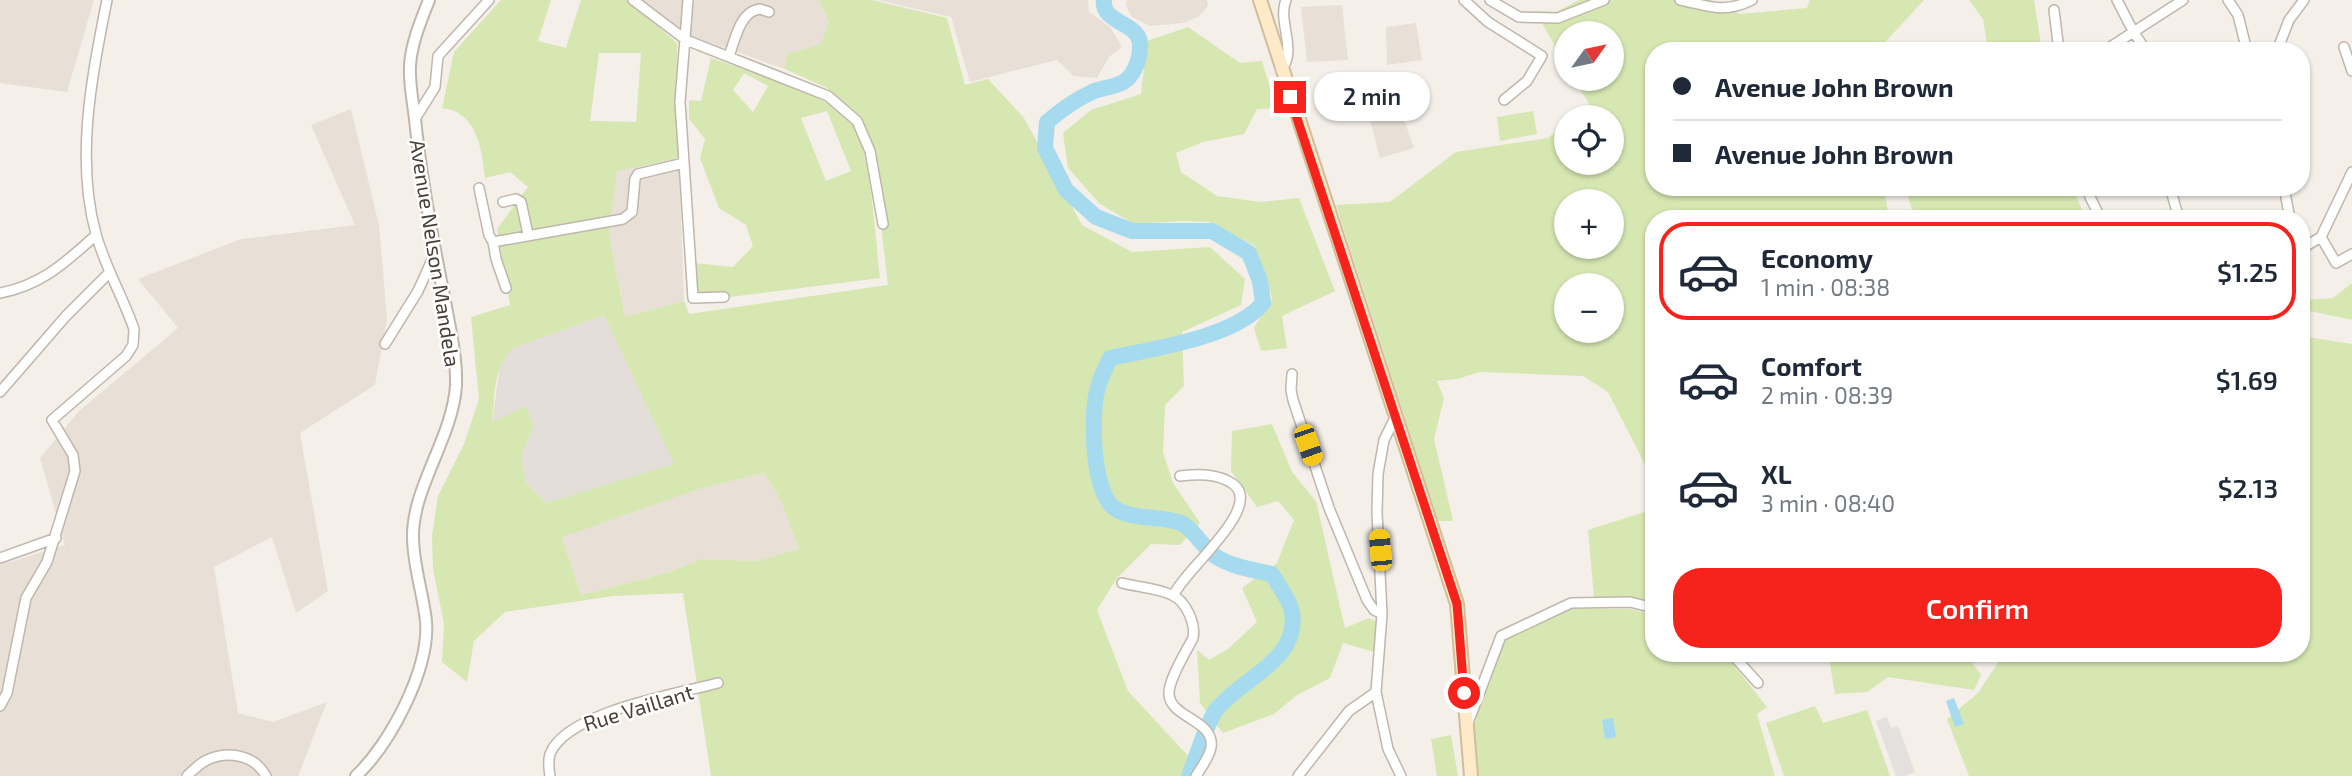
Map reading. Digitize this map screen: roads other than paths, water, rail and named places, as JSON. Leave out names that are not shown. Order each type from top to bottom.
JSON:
[{"type":"main road","points":[[1260,0],[1457,604],[1471,776]]},
{"type":"street","points":[[0,706],[7,693],[26,598],[47,562],[75,471],[75,461],[52,420],[126,356],[133,345],[134,329],[96,234],[89,196],[87,119],[107,0]]},
{"type":"street","name":"Avenue Nelson Mandela","points":[[356,776],[386,736],[414,688],[422,664],[426,625],[414,546],[414,519],[447,427],[456,387],[454,353],[424,189],[410,66],[429,0]]},
{"type":"street","points":[[415,119],[435,87],[438,56],[489,0]]},
{"type":"street","points":[[633,0],[686,40],[828,96],[857,121],[870,151],[883,224]]},
{"type":"street","points":[[688,0],[680,102],[693,298],[724,297]]},
{"type":"street","points":[[1281,70],[1287,64],[1283,9],[1286,0]]},
{"type":"street","points":[[1464,0],[1488,22],[1542,56],[1527,81],[1504,100]]},
{"type":"street","points":[[1490,0],[1519,17],[1558,19],[1604,0]]},
{"type":"street","points":[[1680,0],[1716,8],[1736,8],[1752,0]]},
{"type":"street","points":[[2117,0],[2141,42]]},
{"type":"street","points":[[2117,42],[2183,0]]},
{"type":"street","points":[[2228,0],[2238,15],[2244,42]]},
{"type":"street","points":[[2280,42],[2289,20],[2304,0]]},
{"type":"street","points":[[729,56],[737,32],[748,14],[760,9],[769,12]]},
{"type":"street","points":[[2054,10],[2058,42]]},
{"type":"street","points":[[2344,47],[2352,71]]},
{"type":"street","points":[[494,242],[624,219],[632,212],[635,179],[638,174],[684,163]]},
{"type":"street","points":[[2310,243],[2321,237],[2352,172]]},
{"type":"street","points":[[479,188],[489,236],[494,242],[496,260],[506,288]]},
{"type":"street","points":[[503,202],[516,199],[522,202],[528,234]]},
{"type":"street","points":[[0,293],[17,289],[56,271],[96,234]]},
{"type":"street","points":[[2321,237],[2336,263],[2352,254]]},
{"type":"street","points":[[385,344],[418,291],[435,253]]},
{"type":"street","points":[[0,392],[66,316],[110,272]]},
{"type":"street","points":[[1292,374],[1293,400],[1333,519],[1367,600],[1374,610],[1382,614]]},
{"type":"street","points":[[1395,416],[1384,440],[1378,474],[1382,614],[1376,692],[1388,749],[1401,776]]},
{"type":"street","points":[[1174,595],[1176,587],[1233,522],[1241,500],[1241,492],[1235,485],[1218,477],[1198,474],[1180,476]]},
{"type":"street","points":[[0,558],[56,538]]},
{"type":"street","points":[[1122,583],[1174,595],[1186,609],[1195,630],[1170,687],[1169,696],[1172,704],[1210,736],[1210,752],[1196,776]]},
{"type":"street","points":[[1466,729],[1501,636],[1571,603],[1588,598],[1645,606]]},
{"type":"street","points":[[1739,662],[1758,683]]},
{"type":"street","name":"Rue Vaillant","points":[[550,776],[550,755],[572,727],[596,716],[718,683]]},
{"type":"street","points":[[1298,776],[1349,711],[1376,692]]},
{"type":"street","points":[[187,776],[204,762],[234,754],[248,758],[262,768],[266,776]]},
{"type":"water","points":[[1954,698],[1964,724],[1955,727],[1946,701]]},
{"type":"water","points":[[1613,718],[1616,737],[1605,739],[1602,720]]},
{"type":"waterway","points":[[1104,0],[1108,13],[1138,36],[1139,55],[1129,78],[1086,95],[1047,122],[1045,148],[1066,190],[1096,217],[1132,231],[1212,231],[1249,253],[1260,281],[1263,303],[1234,325],[1214,333],[1170,346],[1110,358],[1095,399],[1097,468],[1106,497],[1113,507],[1127,514],[1181,523],[1211,553],[1222,560],[1272,574],[1291,607],[1292,629],[1287,643],[1278,656],[1216,710],[1189,776]]}]
